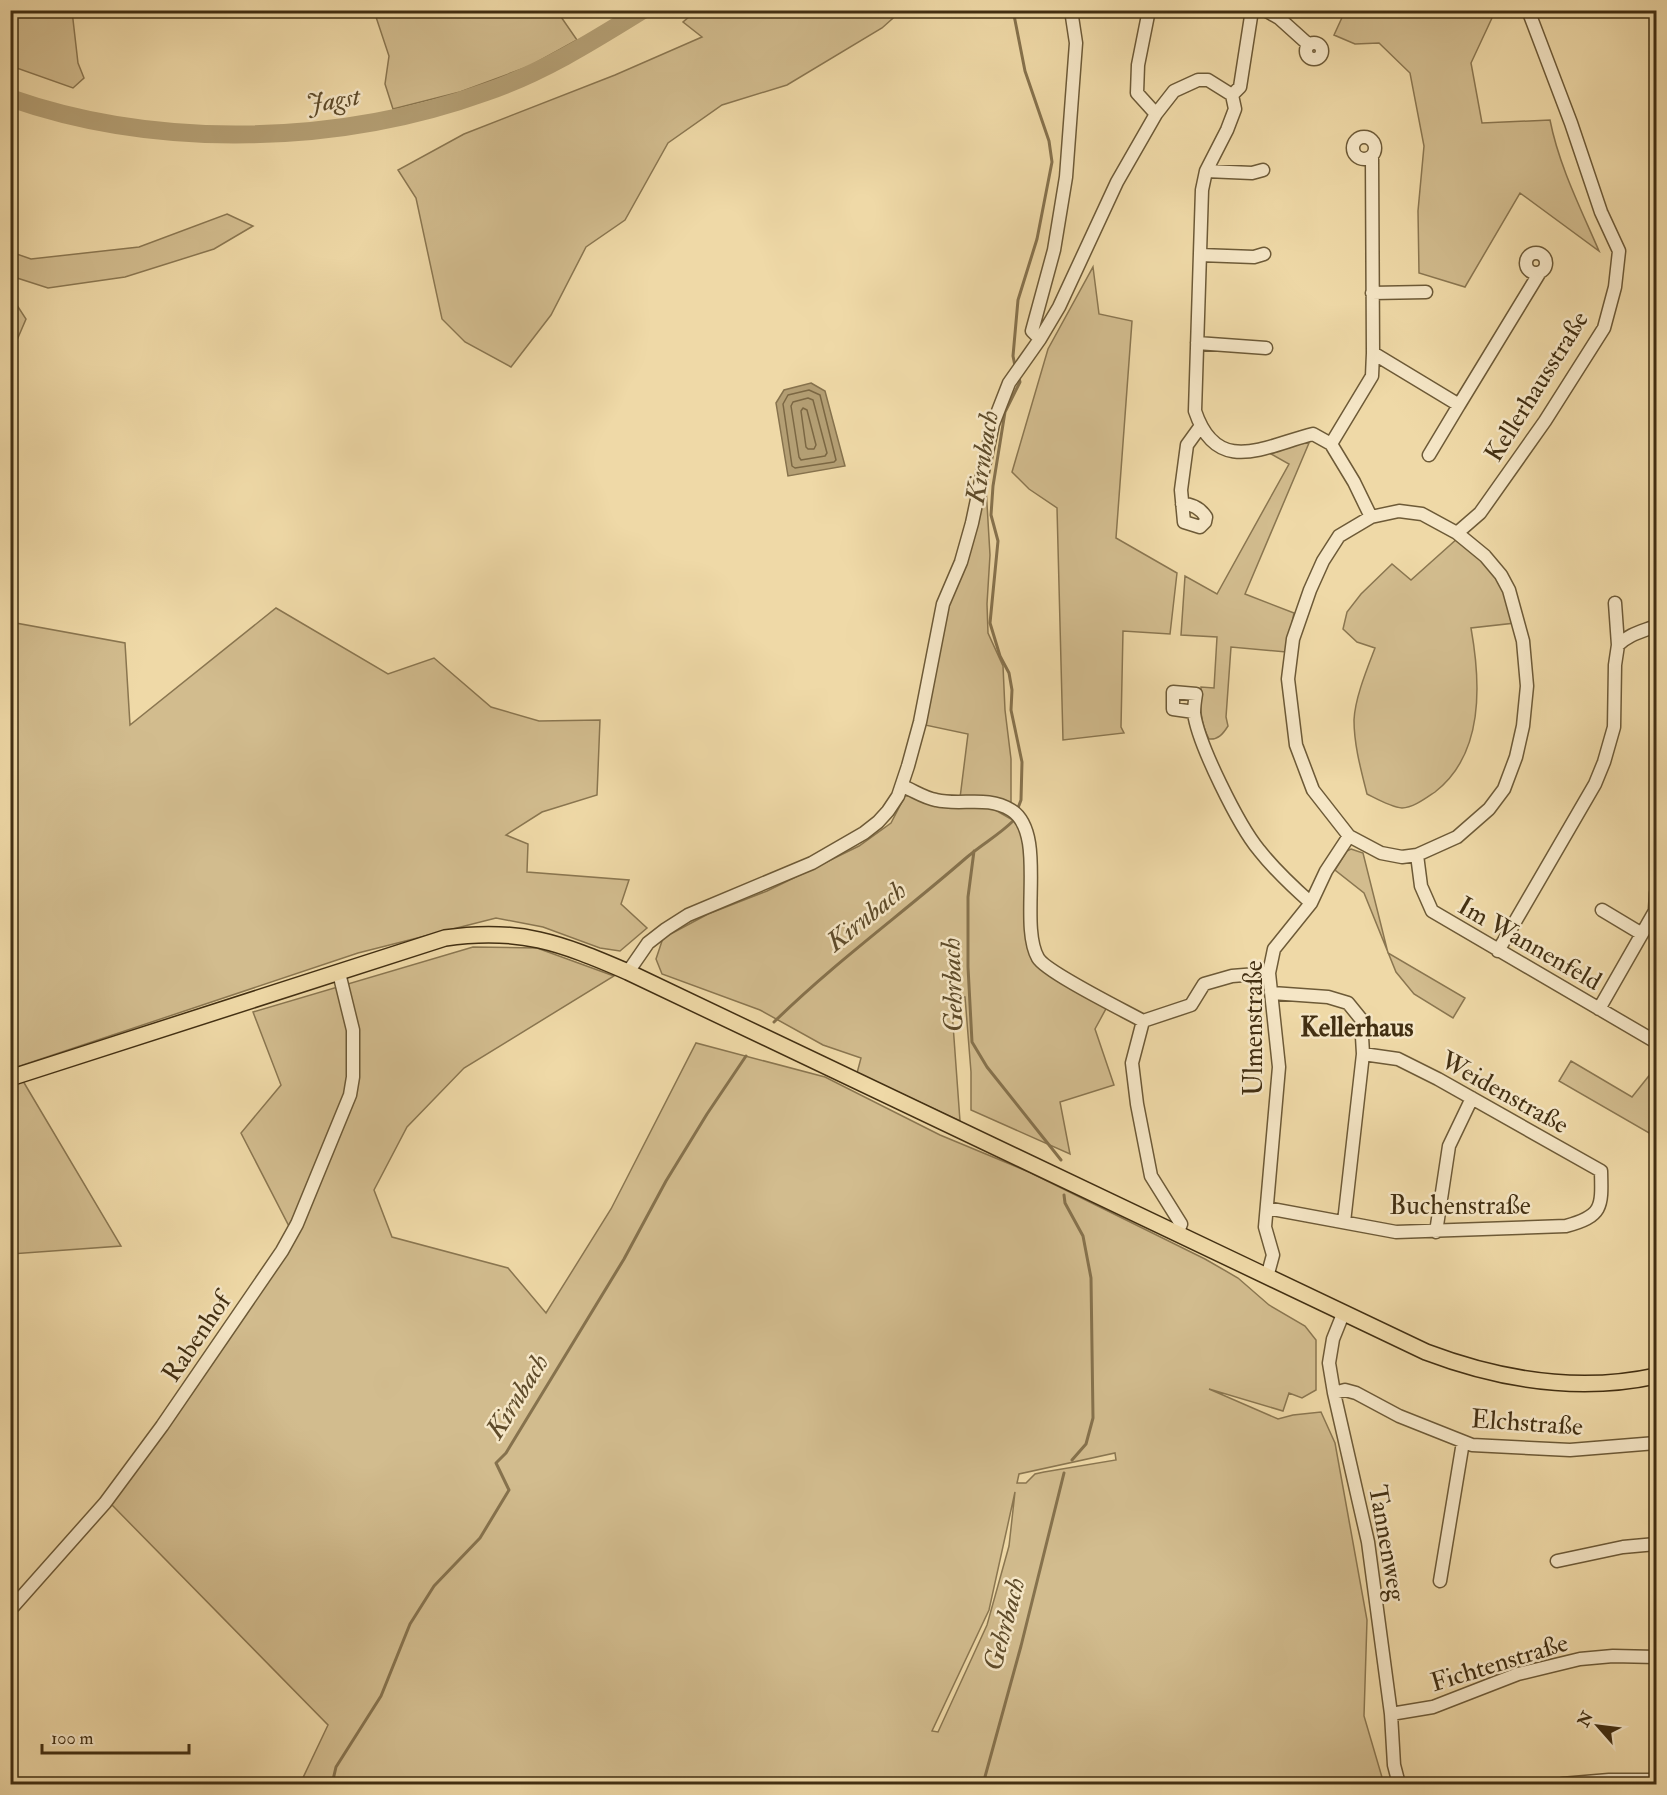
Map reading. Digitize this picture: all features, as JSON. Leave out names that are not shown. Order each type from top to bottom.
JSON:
[{"type":"main road","points":[[10,1078],[445,938],[494,933],[519,935],[567,946],[628,972],[1426,1352],[1489,1373],[1521,1379],[1587,1383],[1620,1382],[1656,1376]]},
{"type":"street","points":[[1040,339],[1032,331],[1054,250],[1066,177],[1076,43],[1071,10]]},
{"type":"street","points":[[1149,10],[1138,65],[1137,93],[1156,114]]},
{"type":"street","points":[[1232,95],[1240,87],[1252,10]]},
{"type":"street","points":[[1265,10],[1279,18],[1309,45]]},
{"type":"street","name":"Kellerhausstraße","points":[[1457,533],[1480,513],[1545,421],[1604,328],[1615,287],[1619,251],[1601,212],[1571,123],[1528,10]]},
{"type":"street","points":[[628,972],[648,943],[688,915],[804,867],[864,833],[888,811],[902,786],[920,722],[944,604],[961,562],[972,523],[993,424],[1010,383],[1059,307],[1118,182],[1156,114],[1174,91],[1198,80],[1208,80],[1232,95],[1235,109],[1206,171],[1202,190],[1195,411],[1200,427],[1215,443],[1233,453],[1253,452],[1313,434],[1331,444],[1354,482],[1371,517]]},
{"type":"street","points":[[1331,444],[1372,376],[1372,157]]},
{"type":"street","points":[[1206,171],[1252,173],[1263,170]]},
{"type":"street","points":[[1200,255],[1254,257],[1264,254]]},
{"type":"street","points":[[1429,455],[1540,272]]},
{"type":"street","points":[[1372,293],[1426,292]]},
{"type":"street","points":[[1197,343],[1266,348]]},
{"type":"street","points":[[1373,353],[1459,405]]},
{"type":"street","points":[[1182,504],[1181,490],[1187,445],[1200,427]]},
{"type":"street","points":[[1399,511],[1422,514],[1457,533],[1485,556],[1501,575],[1509,590],[1523,640],[1527,686],[1523,726],[1516,757],[1504,789],[1489,809],[1457,837],[1417,855],[1402,857],[1381,853],[1349,836],[1313,790],[1296,745],[1288,679],[1293,639],[1310,590],[1323,561],[1339,536],[1371,517],[1399,511]]},
{"type":"street","points":[[1498,951],[1595,784],[1604,762],[1614,727],[1615,665],[1618,645],[1615,603]]},
{"type":"street","points":[[1618,645],[1626,637],[1637,632],[1653,627],[1656,629]]},
{"type":"street","points":[[1194,712],[1208,754],[1243,826],[1259,850],[1296,891],[1311,903]]},
{"type":"street","points":[[902,786],[936,800],[989,801],[1012,811],[1026,827],[1032,937],[1039,959],[1060,975],[1143,1021],[1191,1005],[1204,984],[1232,976],[1269,973]]},
{"type":"street","name":"Ulmenstraße","points":[[1267,1277],[1273,1255],[1265,1227],[1279,1067],[1269,973],[1274,949],[1311,903],[1326,871],[1349,836]]},
{"type":"street","name":"Im Wannenfeld","points":[[1417,855],[1421,886],[1432,911],[1656,1042]]},
{"type":"street","points":[[1599,1009],[1655,911],[1656,893]]},
{"type":"street","points":[[1602,910],[1642,934]]},
{"type":"street","name":"Rabenhof","points":[[10,1610],[105,1503],[162,1426],[282,1251],[297,1224],[350,1095],[353,1077],[353,1030],[339,973]]},
{"type":"street","points":[[1272,993],[1328,997],[1348,1003],[1361,1019],[1363,1054],[1344,1222]]},
{"type":"street","points":[[1143,1021],[1132,1063],[1137,1104],[1151,1176],[1181,1224],[1178,1234]]},
{"type":"street","name":"Weidenstraße","points":[[1363,1054],[1398,1059],[1601,1171],[1602,1194]]},
{"type":"street","points":[[1436,1232],[1449,1146],[1472,1098]]},
{"type":"street","name":"Buchenstraße","points":[[1267,1208],[1396,1232],[1436,1232],[1566,1226],[1587,1221],[1597,1211],[1602,1194]]},
{"type":"street","name":"Tannenweg","points":[[1343,1314],[1337,1328],[1329,1363],[1368,1542],[1391,1714],[1394,1765],[1399,1785]]},
{"type":"street","name":"Elchstraße","points":[[1334,1393],[1345,1390],[1356,1393],[1399,1416],[1472,1445],[1570,1450],[1656,1443]]},
{"type":"street","points":[[1440,1581],[1463,1442]]},
{"type":"street","points":[[1557,1561],[1623,1547],[1656,1544]]},
{"type":"street","name":"Fichtenstraße","points":[[1391,1714],[1433,1707],[1518,1674],[1580,1659],[1613,1656],[1656,1657]]},
{"type":"street","points":[[1562,1785],[1609,1780],[1656,1780]]},
{"type":"shaded area","points":[[11,10],[72,11],[78,63],[84,78],[73,88],[11,66]]},
{"type":"shaded area","points":[[374,11],[557,11],[577,40],[530,66],[460,92],[393,109],[385,84],[389,56]]},
{"type":"shaded area","points":[[696,11],[901,11],[882,28],[787,85],[722,105],[668,143],[625,220],[586,247],[551,315],[511,367],[465,342],[442,319],[416,198],[398,170],[464,134],[615,75],[702,37],[683,22]]},
{"type":"shaded area","points":[[1345,11],[1490,11],[1492,18],[1471,63],[1482,123],[1550,120],[1565,171],[1599,251],[1520,193],[1465,287],[1419,273],[1418,211],[1424,146],[1410,73],[1379,43],[1355,44],[1334,35]]},
{"type":"shaded area","points":[[227,214],[253,226],[214,249],[125,277],[48,288],[17,278],[11,293],[11,252],[31,259],[139,247]]},
{"type":"shaded area","points":[[1093,267],[1099,314],[1132,321],[1116,538],[1177,573],[1170,634],[1123,631],[1121,727],[1124,733],[1063,740],[1057,508],[1029,489],[1012,472],[1048,349]]},
{"type":"shaded area","points":[[11,296],[26,319],[11,354]]},
{"type":"shaded area","points":[[1309,443],[1245,594],[1294,613],[1286,652],[1231,647],[1226,717],[1228,726],[1220,736],[1209,739],[1201,714],[1201,687],[1214,688],[1217,637],[1181,635],[1185,576],[1217,594],[1289,464],[1271,454],[1297,444]]},
{"type":"shaded area","points":[[986,487],[990,555],[988,633],[1003,666],[1011,759],[1011,804],[994,797],[960,798],[968,734],[925,725],[947,611],[975,532]]},
{"type":"shaded area","points":[[1458,538],[1484,562],[1501,583],[1515,623],[1471,628],[1477,694],[1471,738],[1463,758],[1451,776],[1435,792],[1411,806],[1402,808],[1367,794],[1360,767],[1354,720],[1359,693],[1375,648],[1357,642],[1343,629],[1347,612],[1361,594],[1392,564],[1411,580]]},
{"type":"shaded area","points":[[276,608],[388,674],[434,658],[491,707],[539,721],[600,720],[597,795],[542,812],[506,835],[528,844],[527,872],[629,880],[621,904],[647,928],[620,951],[600,948],[543,927],[496,918],[358,953],[11,1069],[10,622],[125,643],[130,725]]},
{"type":"shaded area","points":[[905,796],[913,796],[921,801],[939,805],[990,807],[1018,823],[1023,838],[1030,945],[1038,965],[1108,1005],[1095,1029],[1114,1085],[1060,1102],[1070,1154],[971,1110],[971,1072],[965,997],[951,997],[960,1121],[857,1073],[861,1058],[823,1045],[760,1010],[662,974],[656,959],[663,938],[708,914],[767,891],[859,846],[891,823]]},
{"type":"shaded area","points":[[1351,849],[1363,853],[1388,951],[1364,893],[1335,870],[1347,851]]},
{"type":"shaded area","points":[[473,947],[537,948],[614,976],[464,1068],[407,1127],[374,1190],[392,1237],[508,1268],[546,1313],[611,1209],[696,1043],[825,1077],[940,1135],[1029,1172],[1205,1259],[1238,1278],[1269,1305],[1305,1326],[1316,1340],[1316,1390],[1302,1398],[1289,1393],[1283,1411],[1209,1389],[1278,1419],[1321,1412],[1335,1443],[1367,1620],[1364,1716],[1384,1784],[300,1784],[328,1725],[111,1504],[294,1236],[241,1133],[281,1085],[253,1012]],"holes":[[[1115,1453],[1116,1460],[1035,1474],[1026,1483],[1017,1483],[1019,1474]],[[1015,1492],[1009,1546],[987,1625],[938,1732],[932,1731],[989,1610]]]},
{"type":"shaded area","points":[[1388,953],[1465,998],[1453,1018],[1414,994],[1396,972]]},
{"type":"shaded area","points":[[1571,1061],[1632,1097],[1656,1067],[1656,1137],[1559,1081]]},
{"type":"shaded area","points":[[23,1081],[121,1246],[11,1254],[11,1085]]},
{"type":"water","points":[[811,383],[825,391],[845,466],[788,476],[776,403],[784,390]]},
{"type":"waterway","name":"Jagst","points":[[10,98],[67,115],[126,126],[187,133],[249,134],[310,131],[371,123],[430,110],[527,76],[567,56],[643,10]]},
{"type":"waterway","name":"Kirnbach","points":[[1013,10],[1025,71],[1049,141],[1052,162],[1037,239],[1018,300],[1013,356],[1015,366]]},
{"type":"waterway","name":"Kirnbach","points":[[1018,375],[1020,382],[1005,412],[993,486],[991,515],[998,541],[990,623],[1000,656],[1009,673],[1012,690],[1011,710],[1022,762],[1021,800],[1018,808]]},
{"type":"waterway","name":"Kirnbach","points":[[774,1022],[845,959],[1013,821]]},
{"type":"waterway","name":"Gehrbach","points":[[974,851],[968,897],[968,967],[972,1042],[987,1067],[1061,1160]]},
{"type":"waterway","name":"Kirnbach","points":[[332,1784],[336,1767],[381,1696],[410,1624],[434,1586],[480,1538],[509,1490],[496,1463],[506,1453],[624,1259],[666,1181],[746,1056]]},
{"type":"waterway","name":"Gehrbach","points":[[1064,1195],[1065,1203],[1083,1236],[1091,1278],[1093,1418],[1086,1444],[1072,1460]]},
{"type":"waterway","name":"Gehrbach","points":[[983,1784],[1021,1646],[1064,1473]]},
{"type":"district","name":"Kellerhaus","points":[[1357,1027]]}]
